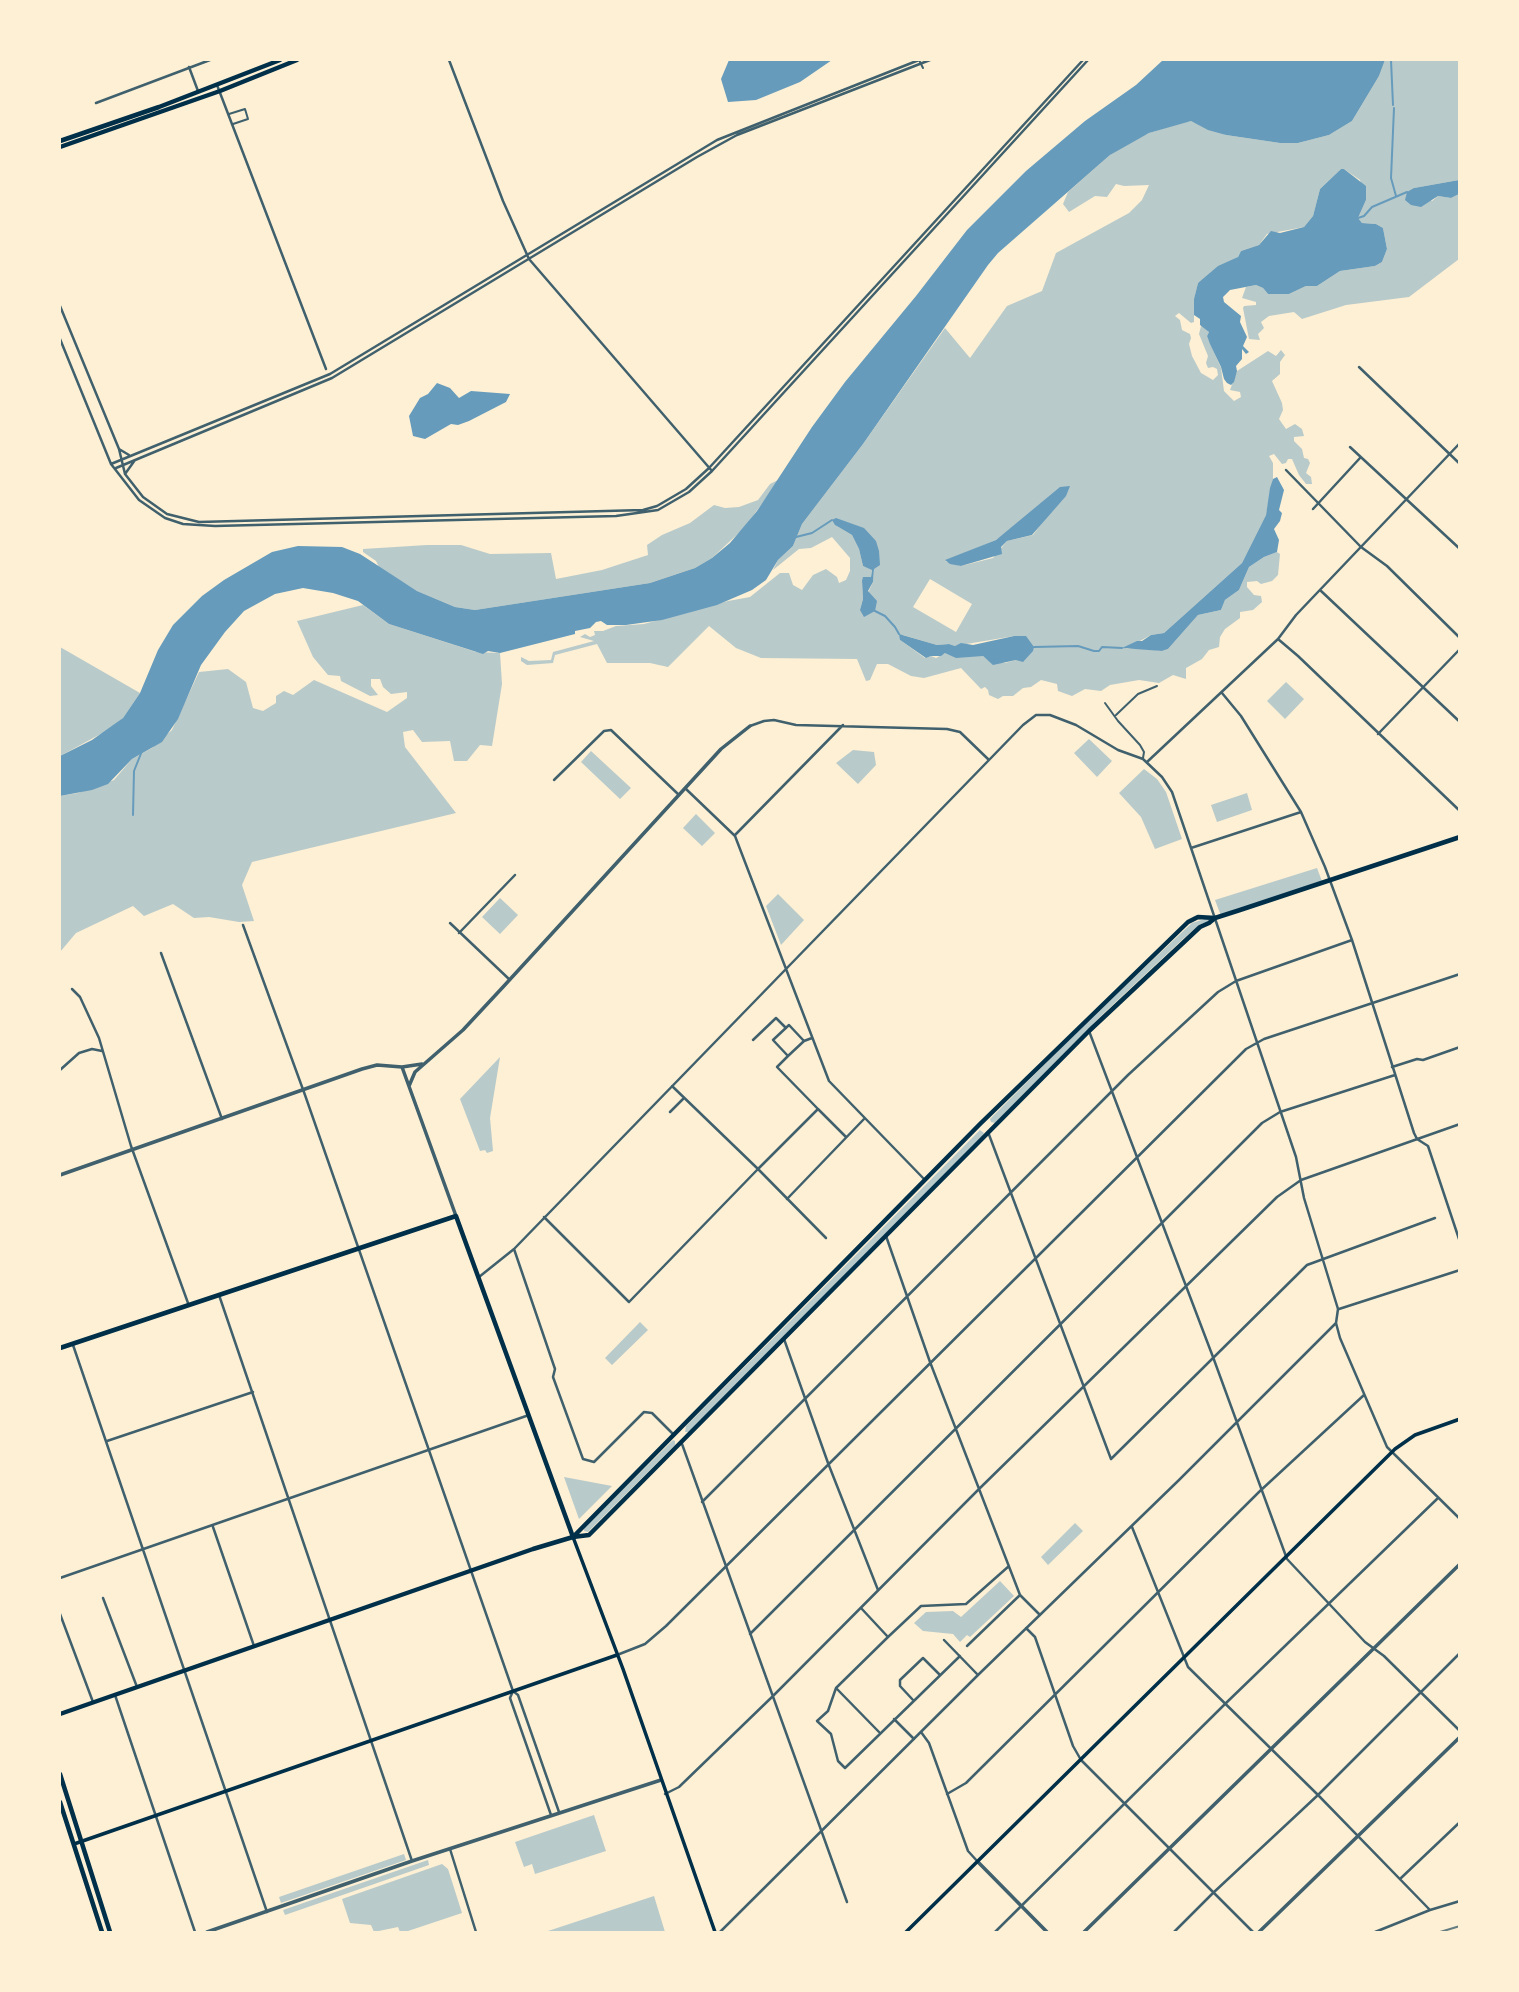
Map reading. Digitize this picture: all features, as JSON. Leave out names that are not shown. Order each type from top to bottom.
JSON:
[{"type":"main road","points":[[60,147],[280,60]]},
{"type":"main road","points":[[60,141],[88,135],[220,91],[298,60]]},
{"type":"main road","points":[[573,1537],[980,1124],[1188,922],[1198,917],[1214,918],[1460,837]]},
{"type":"main road","points":[[60,1714],[573,1537],[589,1535],[1089,1031],[1191,934],[1214,918]]},
{"type":"main road","points":[[980,1124],[988,1132]]},
{"type":"main road","points":[[60,1348],[456,1216],[717,1933]]},
{"type":"main road","points":[[906,1933],[1287,1559],[1392,1452],[1415,1435],[1460,1419]]},
{"type":"main road","points":[[674,1435],[681,1443]]},
{"type":"main road","points":[[73,1844],[617,1655]]},
{"type":"main road","points":[[60,1774],[110,1933]]},
{"type":"main road","points":[[60,1802],[102,1933]]},
{"type":"street","points":[[96,103],[210,60]]},
{"type":"street","points":[[449,60],[507,212],[528,257],[711,469]]},
{"type":"street","points":[[115,468],[332,378],[717,140],[920,61],[930,60]]},
{"type":"street","points":[[60,339],[111,464],[130,489],[165,518],[198,526],[616,516],[658,510],[689,492],[711,469],[1086,60]]},
{"type":"street","points":[[920,61],[923,68]]},
{"type":"street","points":[[190,68],[198,92]]},
{"type":"street","points":[[217,84],[327,369]]},
{"type":"street","points":[[229,115],[245,109],[248,118],[232,125]]},
{"type":"street","points":[[111,464],[330,374],[528,257]]},
{"type":"street","points":[[60,309],[119,449],[125,474],[153,506],[184,520],[199,522],[643,510],[673,499],[711,469]]},
{"type":"street","points":[[60,321],[67,324]]},
{"type":"street","points":[[1359,367],[1460,464]]},
{"type":"street","points":[[1147,762],[1278,639],[1320,590],[1460,443]]},
{"type":"street","points":[[1350,447],[1460,548]]},
{"type":"street","points":[[119,449],[132,456]]},
{"type":"street","points":[[125,474],[137,458]]},
{"type":"street","points":[[1313,509],[1360,458]]},
{"type":"street","points":[[1286,470],[1361,547],[1387,566],[1460,638]]},
{"type":"street","points":[[1320,590],[1460,722]]},
{"type":"street","points":[[1278,639],[1460,811]]},
{"type":"street","points":[[1378,734],[1460,649]]},
{"type":"street","points":[[1115,716],[1138,694],[1157,685]]},
{"type":"street","points":[[1222,693],[1241,716],[1301,812],[1331,881],[1417,1139],[1428,1146],[1460,1242]]},
{"type":"street","points":[[1105,703],[1140,745],[1144,752],[1143,759]]},
{"type":"street","points":[[479,1278],[514,1249],[1023,725],[1036,715],[1050,715],[1076,725],[1118,751],[1143,759],[1172,792],[1296,1157],[1322,1259],[1338,1309],[1336,1323],[1339,1339],[1384,1441],[1460,1519]]},
{"type":"street","points":[[410,1086],[415,1072],[463,1030],[721,749],[750,726],[766,720],[791,724],[947,729],[960,732],[989,760]]},
{"type":"street","points":[[735,836],[843,725]]},
{"type":"street","points":[[554,780],[598,737],[611,730],[678,795]]},
{"type":"street","points":[[685,788],[735,836],[829,1081],[925,1180]]},
{"type":"street","points":[[1191,848],[1301,812]]},
{"type":"street","points":[[459,933],[515,875]]},
{"type":"street","points":[[450,923],[510,980]]},
{"type":"street","points":[[243,925],[470,1572],[513,1691],[518,1695],[559,1812]]},
{"type":"street","points":[[702,1502],[1111,1092],[1217,992],[1236,981],[1352,940]]},
{"type":"street","points":[[161,953],[222,1119]]},
{"type":"street","points":[[617,1655],[645,1644],[726,1567],[1233,1060],[1257,1043],[1460,974]]},
{"type":"street","points":[[72,989],[80,997],[99,1038],[133,1150],[189,1305]]},
{"type":"street","points":[[753,1040],[776,1018],[786,1028]]},
{"type":"street","points":[[788,1056],[773,1040],[789,1025],[804,1041]]},
{"type":"street","points":[[1089,1031],[1287,1559],[1365,1642],[1460,1731]]},
{"type":"street","points":[[812,1038],[804,1041],[777,1067],[846,1137]]},
{"type":"street","points":[[1392,1067],[1460,1047]]},
{"type":"street","points":[[60,1070],[79,1052],[92,1049],[102,1051]]},
{"type":"street","points":[[60,1175],[377,1065],[402,1067],[424,1064]]},
{"type":"street","points":[[402,1067],[456,1216]]},
{"type":"street","points":[[750,1634],[1255,1129],[1280,1112],[1395,1075]]},
{"type":"street","points":[[672,1086],[826,1238]]},
{"type":"street","points":[[670,1112],[684,1098]]},
{"type":"street","points":[[544,1217],[629,1302],[818,1109]]},
{"type":"street","points":[[787,1199],[864,1119]]},
{"type":"street","points":[[666,1794],[679,1787],[773,1696],[1184,1286],[1277,1197],[1301,1180],[1460,1125]]},
{"type":"street","points":[[988,1132],[1111,1460],[1307,1265],[1435,1218]]},
{"type":"street","points":[[886,1236],[930,1362],[1020,1595],[1040,1615]]},
{"type":"street","points":[[514,1249],[555,1369],[553,1377],[583,1459],[594,1462],[644,1412],[652,1413],[674,1435]]},
{"type":"street","points":[[1338,1309],[1459,1270],[1460,1276]]},
{"type":"street","points":[[219,1295],[412,1861]]},
{"type":"street","points":[[717,1933],[1132,1527],[1336,1323]]},
{"type":"street","points":[[784,1339],[828,1463],[878,1590]]},
{"type":"street","points":[[73,1344],[267,1912]]},
{"type":"street","points":[[107,1441],[253,1392]]},
{"type":"street","points":[[947,1794],[965,1783],[1260,1491],[1364,1395]]},
{"type":"street","points":[[60,1578],[529,1415]]},
{"type":"street","points":[[681,1443],[847,1902]]},
{"type":"street","points":[[995,1933],[1438,1498]]},
{"type":"street","points":[[212,1526],[254,1646]]},
{"type":"street","points":[[1132,1527],[1188,1667],[1430,1910]]},
{"type":"street","points":[[1084,1933],[1460,1564]]},
{"type":"street","points":[[960,1656],[845,1768],[838,1761],[831,1734],[817,1721],[828,1711],[835,1688],[921,1606],[966,1604],[1010,1566]]},
{"type":"street","points":[[967,1646],[1020,1595]]},
{"type":"street","points":[[103,1598],[137,1687]]},
{"type":"street","points":[[860,1608],[888,1637]]},
{"type":"street","points":[[60,1614],[93,1702]]},
{"type":"street","points":[[1026,1628],[1035,1637],[1073,1746],[1081,1760],[1253,1933]]},
{"type":"street","points":[[944,1640],[978,1675]]},
{"type":"street","points":[[1174,1933],[1318,1795],[1460,1653]]},
{"type":"street","points":[[913,1700],[900,1686],[900,1681],[923,1658],[940,1675]]},
{"type":"street","points":[[835,1688],[880,1733]]},
{"type":"street","points":[[513,1691],[510,1698],[551,1815]]},
{"type":"street","points":[[114,1695],[195,1933]]},
{"type":"street","points":[[894,1719],[914,1739]]},
{"type":"street","points":[[921,1732],[929,1743],[968,1850],[1047,1933]]},
{"type":"street","points":[[1259,1933],[1460,1737]]},
{"type":"street","points":[[207,1933],[412,1861],[660,1780]]},
{"type":"street","points":[[1400,1879],[1460,1822]]},
{"type":"street","points":[[450,1849],[476,1933]]},
{"type":"street","points":[[1375,1933],[1430,1910],[1460,1901]]},
{"type":"shaded area","points":[[1385,60],[1459,60],[1459,180],[1414,188],[1432,201],[1438,196],[1451,198],[1459,194],[1459,259],[1409,297],[1346,305],[1302,319],[1294,312],[1269,316],[1261,322],[1264,328],[1258,334],[1260,340],[1249,339],[1243,308],[1256,305],[1256,302],[1242,298],[1246,287],[1256,285],[1268,294],[1289,294],[1306,286],[1317,286],[1340,271],[1375,266],[1382,262],[1387,249],[1383,228],[1376,224],[1362,223],[1358,218],[1366,200],[1360,180],[1341,169],[1320,189],[1313,216],[1304,227],[1267,234],[1259,245],[1241,251],[1238,257],[1198,283],[1194,300],[1194,322],[1191,323],[1179,313],[1175,316],[1180,320],[1182,330],[1190,334],[1192,356],[1201,373],[1213,380],[1218,375],[1217,369],[1208,368],[1208,356],[1199,334],[1201,326],[1209,332],[1207,336],[1221,368],[1224,391],[1234,401],[1241,397],[1240,392],[1230,390],[1237,371],[1268,351],[1276,356],[1281,350],[1285,355],[1280,362],[1280,374],[1272,381],[1282,403],[1283,410],[1279,419],[1286,429],[1295,424],[1302,429],[1304,436],[1294,437],[1294,441],[1310,463],[1306,473],[1311,477],[1312,484],[1306,484],[1292,459],[1282,464],[1274,454],[1269,456],[1273,463],[1273,479],[1266,515],[1242,563],[1164,633],[1151,635],[1125,649],[1168,649],[1198,615],[1221,610],[1225,600],[1239,590],[1249,567],[1264,557],[1277,552],[1280,554],[1278,575],[1272,581],[1261,584],[1257,581],[1247,582],[1247,587],[1254,595],[1261,596],[1262,602],[1253,610],[1240,612],[1240,618],[1225,629],[1220,637],[1219,647],[1209,650],[1202,659],[1186,668],[1186,679],[1173,675],[1159,683],[1139,680],[1110,685],[1101,691],[1085,689],[1072,696],[1058,691],[1057,684],[1041,680],[1013,696],[998,699],[989,695],[985,687],[981,689],[961,668],[924,678],[911,676],[888,664],[877,664],[870,680],[866,681],[857,659],[761,658],[736,648],[709,626],[668,667],[650,663],[607,663],[597,644],[555,655],[553,663],[527,665],[521,661],[521,657],[529,661],[551,660],[553,652],[594,641],[580,637],[585,634],[590,637],[595,635],[594,631],[644,624],[750,597],[780,573],[789,573],[793,585],[802,590],[813,575],[826,569],[837,577],[839,583],[846,580],[850,571],[850,558],[832,537],[811,548],[799,549],[773,570],[778,560],[793,546],[802,524],[863,444],[945,328],[970,358],[1007,306],[1042,291],[1056,253],[1129,213],[1142,200],[1149,185],[1116,184],[1107,197],[1095,196],[1069,212],[1063,204],[1068,192],[1128,143],[1184,122],[1191,121],[1226,135],[1280,143],[1298,143],[1329,135],[1352,121],[1379,76]],"holes":[[[1045,519],[1033,535],[1007,541],[993,558],[961,566],[945,561],[996,540],[1014,527]],[[835,525],[876,541],[873,582],[860,610],[863,599],[862,581],[871,577],[872,569],[863,566],[852,535]],[[930,579],[972,604],[956,632],[913,607]],[[903,635],[937,645],[955,646],[1014,636],[1023,637],[1031,644],[1016,660],[1005,663],[988,660],[983,656],[945,653],[936,658],[925,658],[900,640]]]},
{"type":"shaded area","points":[[780,479],[744,528],[712,558],[695,568],[650,583],[475,610],[455,607],[417,591],[379,567],[376,561],[363,552],[363,549],[461,545],[490,554],[551,553],[556,579],[602,570],[648,555],[647,545],[690,523],[714,505],[725,508],[739,507],[758,500],[770,484]]},
{"type":"shaded area","points":[[363,605],[389,624],[476,652],[500,653],[502,684],[492,746],[480,745],[467,761],[454,761],[450,741],[422,742],[413,730],[403,732],[405,747],[456,813],[252,862],[242,885],[254,921],[194,918],[173,904],[144,916],[133,906],[76,933],[60,952],[60,796],[78,793],[114,780],[132,759],[152,748],[172,730],[199,672],[228,669],[246,682],[253,708],[263,711],[276,703],[276,696],[284,691],[293,695],[314,680],[387,712],[407,698],[407,692],[391,694],[383,687],[380,679],[371,679],[371,686],[378,695],[370,696],[341,681],[340,676],[328,675],[313,657],[297,621]]},
{"type":"shaded area","points":[[60,647],[140,693],[123,718],[108,730],[60,756]]},
{"type":"shaded area","points":[[1286,682],[1304,699],[1285,719],[1267,701]]},
{"type":"shaded area","points":[[1089,739],[1112,761],[1097,777],[1074,753]]},
{"type":"shaded area","points":[[853,750],[874,752],[876,765],[858,784],[836,763]]},
{"type":"shaded area","points":[[591,751],[631,788],[620,799],[581,762]]},
{"type":"shaded area","points":[[1144,769],[1157,779],[1166,792],[1182,839],[1155,849],[1141,817],[1119,793]]},
{"type":"shaded area","points":[[1247,793],[1252,810],[1217,822],[1211,805]]},
{"type":"shaded area","points":[[696,814],[715,833],[702,846],[683,828]]},
{"type":"shaded area","points":[[1317,868],[1323,884],[1221,916],[1215,900]]},
{"type":"shaded area","points":[[778,894],[804,920],[781,945],[766,906]]},
{"type":"shaded area","points":[[500,898],[518,915],[500,934],[482,917]]},
{"type":"shaded area","points":[[1208,918],[1209,921],[1199,925],[1183,939],[1104,1013],[995,1123],[991,1122],[990,1119],[1087,1022],[1179,935],[1192,923]]},
{"type":"shaded area","points":[[500,1057],[490,1118],[493,1151],[487,1153],[485,1150],[480,1151],[460,1099]]},
{"type":"shaded area","points":[[980,1130],[984,1133],[982,1136],[689,1432],[685,1432],[686,1426]]},
{"type":"shaded area","points":[[640,1322],[648,1330],[612,1365],[605,1358]]},
{"type":"shaded area","points":[[673,1440],[675,1445],[588,1532],[584,1531],[584,1528]]},
{"type":"shaded area","points":[[564,1477],[612,1486],[579,1519]]},
{"type":"shaded area","points":[[1075,1523],[1083,1531],[1048,1565],[1041,1557]]},
{"type":"shaded area","points":[[1000,1581],[1014,1596],[970,1637],[967,1635],[960,1642],[953,1634],[923,1631],[914,1623],[926,1612],[953,1611],[961,1617]]},
{"type":"shaded area","points":[[594,1815],[606,1851],[535,1874],[532,1864],[524,1867],[515,1842]]},
{"type":"shaded area","points":[[404,1854],[406,1860],[281,1903],[279,1897]]},
{"type":"shaded area","points":[[428,1860],[429,1865],[285,1915],[283,1910]]},
{"type":"shaded area","points":[[442,1864],[448,1869],[462,1913],[405,1932],[400,1932],[398,1927],[374,1932],[371,1925],[350,1923],[342,1899]]},
{"type":"shaded area","points":[[654,1896],[665,1932],[545,1932]]},
{"type":"water","points":[[729,60],[832,60],[800,82],[756,100],[728,102],[721,79]]},
{"type":"water","points":[[1163,60],[1385,60],[1379,76],[1352,121],[1329,135],[1298,143],[1280,143],[1226,135],[1191,121],[1149,133],[1110,155],[998,253],[988,265],[863,444],[802,524],[793,546],[778,560],[766,580],[752,590],[717,605],[662,620],[626,625],[607,625],[601,621],[590,628],[575,631],[575,634],[500,653],[488,651],[483,654],[389,624],[358,601],[333,593],[303,588],[275,594],[244,611],[225,632],[201,665],[178,719],[162,742],[132,759],[108,784],[60,796],[60,756],[92,740],[123,718],[140,693],[158,650],[173,625],[202,596],[272,552],[298,546],[342,547],[360,554],[417,591],[455,607],[475,610],[650,583],[695,568],[712,558],[730,543],[757,511],[845,382],[967,230],[1026,171],[1085,121],[1136,85]]},
{"type":"water","points":[[1341,169],[1366,186],[1366,200],[1358,218],[1362,223],[1376,224],[1383,228],[1387,249],[1382,262],[1375,266],[1340,271],[1317,286],[1306,286],[1289,294],[1268,294],[1256,285],[1230,290],[1223,297],[1224,302],[1241,316],[1240,322],[1247,337],[1243,346],[1249,352],[1246,354],[1242,349],[1242,359],[1236,366],[1234,382],[1231,385],[1227,383],[1207,336],[1209,332],[1200,325],[1200,319],[1194,315],[1198,283],[1218,266],[1238,257],[1241,251],[1259,245],[1271,231],[1280,233],[1304,227],[1313,216],[1320,189]]},
{"type":"water","points":[[1459,180],[1459,194],[1451,198],[1438,196],[1421,207],[1411,205],[1405,200],[1407,192],[1414,188]]},
{"type":"water","points":[[437,383],[450,388],[459,398],[471,391],[510,394],[506,402],[469,421],[458,425],[451,424],[425,439],[413,436],[409,416],[420,398],[428,394]]},
{"type":"water","points":[[1277,477],[1284,490],[1279,510],[1282,513],[1280,521],[1274,529],[1279,540],[1277,552],[1249,567],[1239,590],[1225,600],[1221,610],[1198,615],[1168,649],[1162,651],[1122,648],[1151,635],[1164,633],[1242,563],[1266,515],[1270,488],[1273,479]]},
{"type":"water","points":[[1070,486],[1066,496],[1032,535],[1007,541],[1001,547],[1002,554],[961,566],[945,560],[996,540],[1060,487]]},
{"type":"water","points":[[836,518],[864,528],[876,541],[879,551],[880,565],[874,569],[873,582],[868,591],[877,601],[875,611],[864,617],[860,610],[863,599],[862,581],[863,577],[871,577],[872,570],[863,566],[852,535],[835,525],[832,520]]},
{"type":"water","points":[[899,634],[937,645],[955,646],[961,643],[973,645],[1026,636],[1034,647],[1023,662],[1016,660],[993,665],[983,656],[956,658],[945,653],[926,658],[900,640]]},
{"type":"waterway","points":[[1391,60],[1393,105]]},
{"type":"waterway","points":[[1394,108],[1391,178],[1396,196]]},
{"type":"waterway","points":[[1358,218],[1364,216],[1372,207],[1407,192]]},
{"type":"waterway","points":[[796,537],[812,533],[832,520]]},
{"type":"waterway","points":[[875,611],[885,616],[899,634]]},
{"type":"waterway","points":[[1034,647],[1078,646],[1094,651],[1099,651],[1102,647],[1122,648]]},
{"type":"waterway","points":[[133,815],[134,771],[142,751]]},
{"type":"railway","points":[[1440,1932],[1460,1926]]}]
